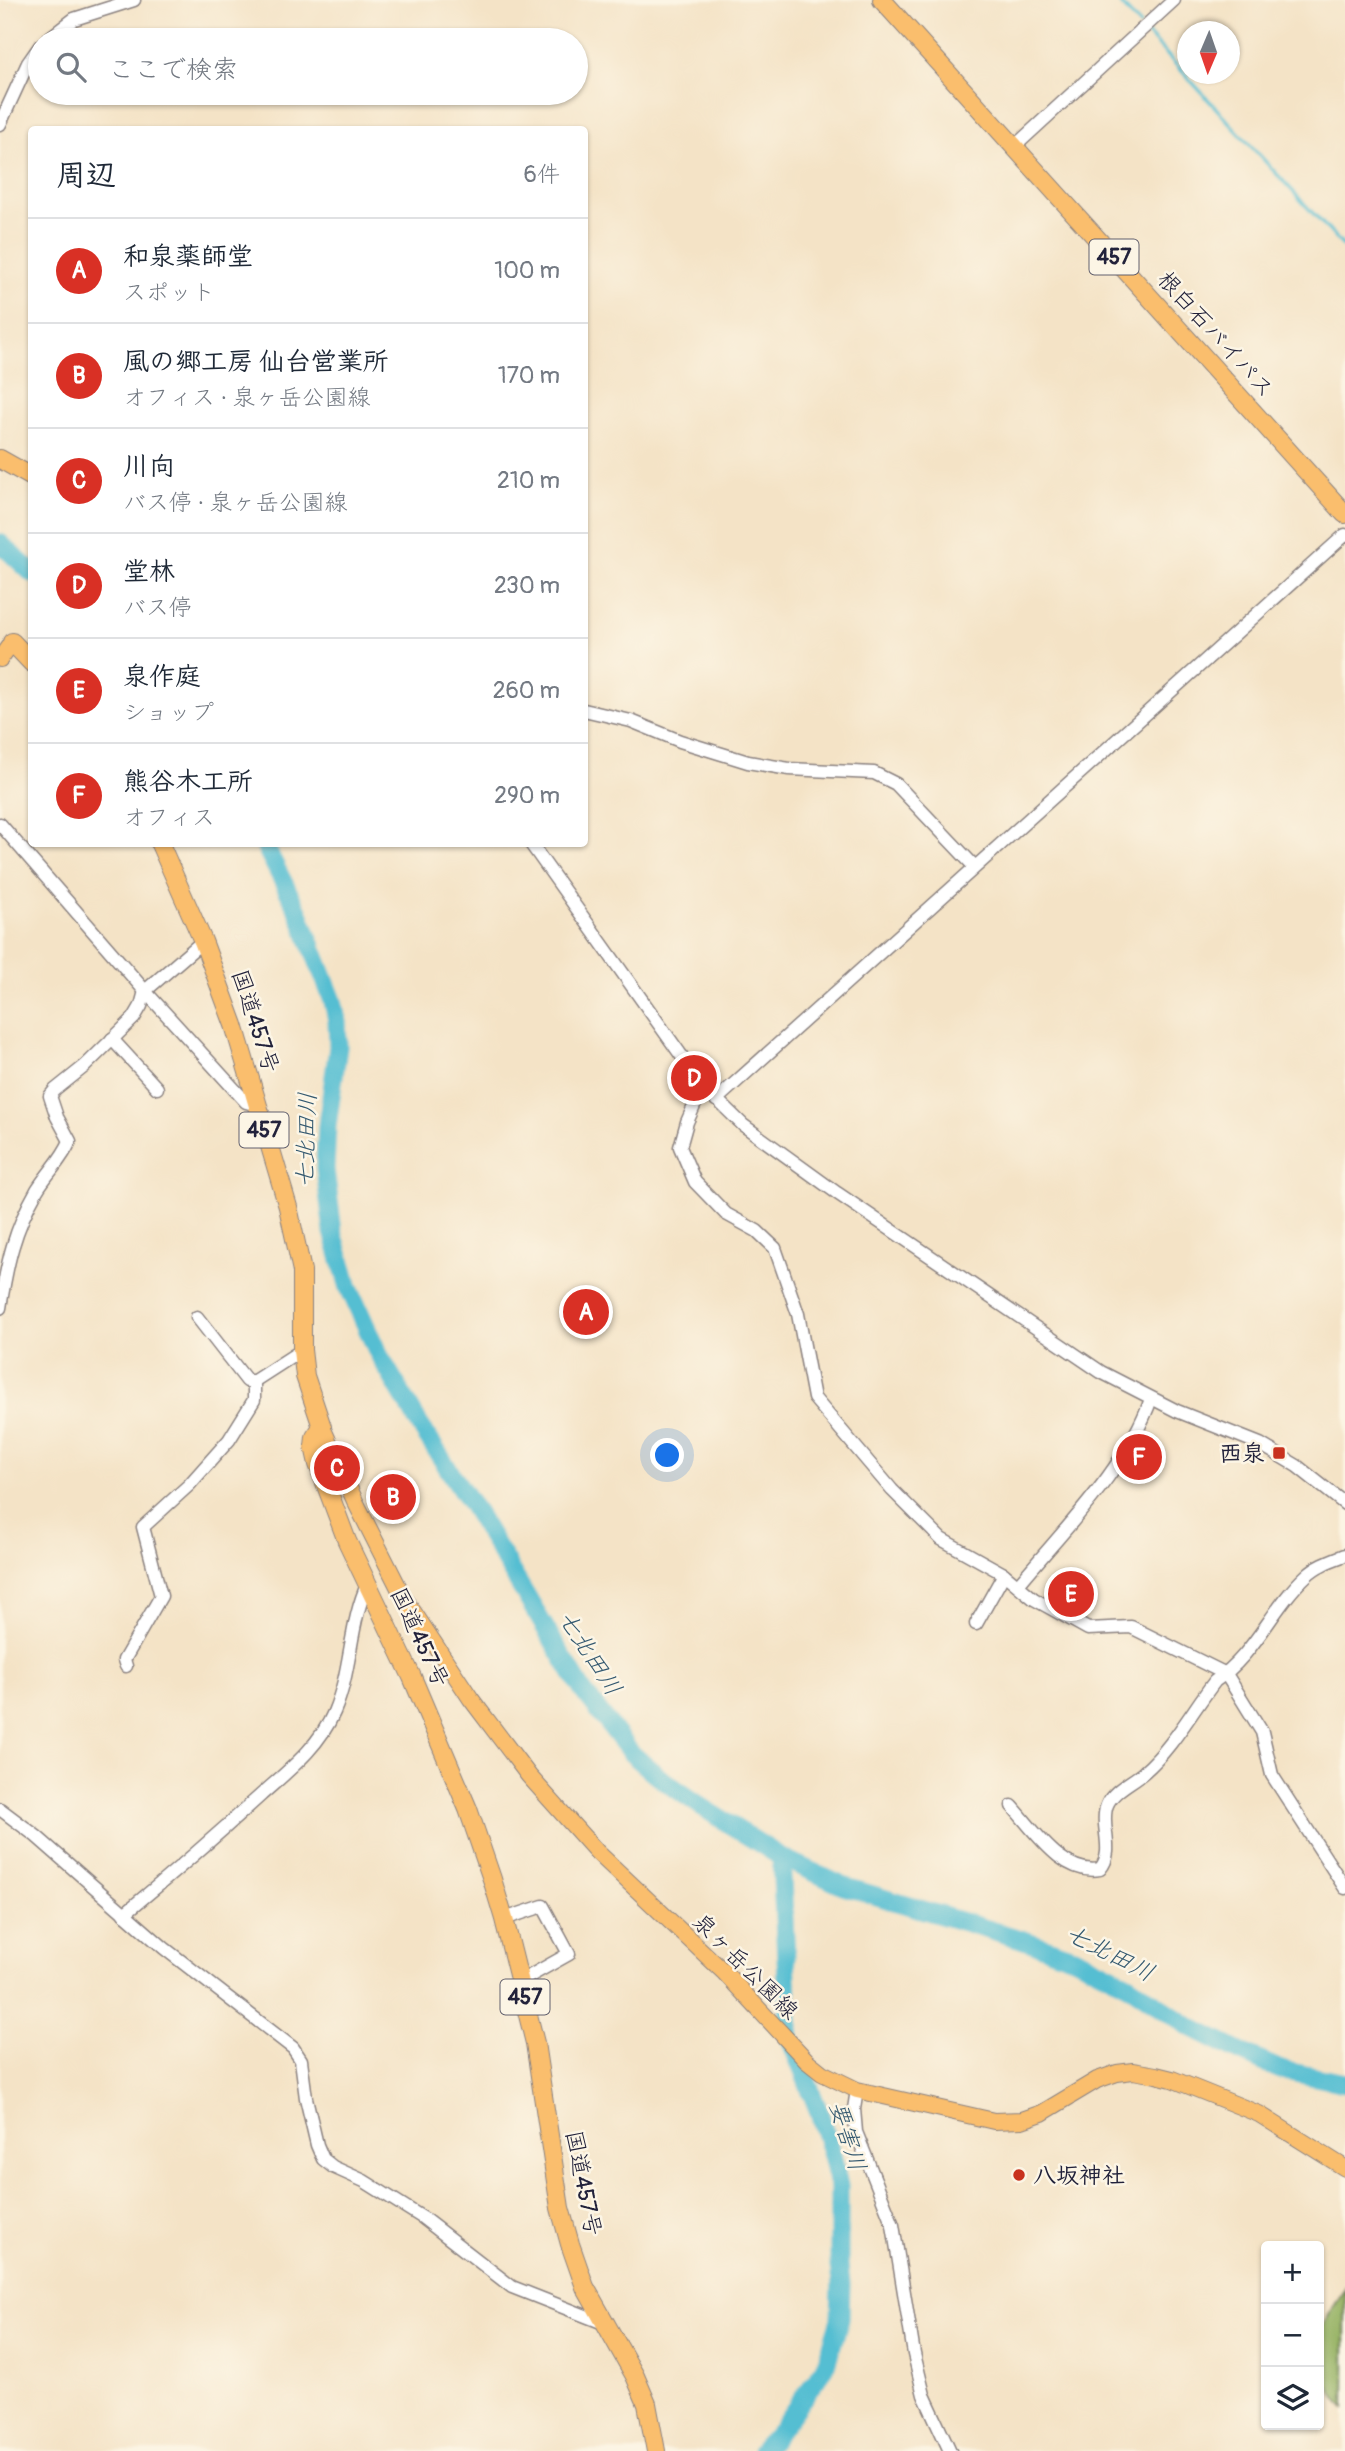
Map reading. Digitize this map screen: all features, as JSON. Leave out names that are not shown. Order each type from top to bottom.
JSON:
[{"type":"highway","name":"根白石バイパス","points":[[882,0],[1345,514]]},
{"type":"highway","points":[[0,459],[28,475]]},
{"type":"highway","points":[[6,639],[28,659]]},
{"type":"highway","name":"国道457号","points":[[161,847],[203,941],[234,1025],[288,1207],[302,1271],[302,1350],[305,1376],[322,1427],[315,1437],[314,1446],[318,1464],[347,1541],[412,1678],[468,1809],[505,1919],[521,1981],[535,2043],[560,2208],[585,2287],[635,2376],[647,2404],[656,2451]]},
{"type":"main road","points":[[0,659],[6,639]]},
{"type":"main road","name":"泉ヶ岳公園線","points":[[322,1427],[355,1501],[404,1598],[471,1699],[529,1776],[597,1852],[725,1973],[807,2061],[822,2073],[857,2090],[995,2122],[1022,2120],[1042,2113],[1097,2080],[1117,2073],[1133,2071],[1156,2074],[1259,2114],[1345,2168]]},
{"type":"street","points":[[62,28],[74,19],[134,0]]},
{"type":"street","points":[[1014,147],[1174,0]]},
{"type":"street","points":[[0,124],[28,63]]},
{"type":"street","points":[[716,1100],[1345,535]]},
{"type":"street","points":[[588,711],[631,721],[680,741],[748,762],[789,769],[874,773],[885,776],[897,784],[974,866]]},
{"type":"street","points":[[0,824],[246,1102],[257,1105]]},
{"type":"street","points":[[533,847],[703,1086],[743,1125],[837,1193],[1101,1373],[1151,1399],[1260,1444],[1297,1466],[1345,1504]]},
{"type":"street","points":[[0,1308],[4,1273],[25,1210],[41,1184],[58,1164],[70,1140],[57,1118],[50,1096],[134,1018],[145,991],[203,941]]},
{"type":"street","points":[[112,1039],[157,1088]]},
{"type":"street","points":[[703,1086],[687,1122],[680,1147],[695,1182],[726,1214],[757,1231],[775,1248],[798,1314],[814,1398],[892,1490],[941,1539],[1004,1574],[1034,1599],[1088,1629],[1131,1627],[1226,1674],[1262,1732],[1272,1775],[1345,1888]]},
{"type":"street","points":[[197,1317],[247,1381],[254,1381],[302,1350]]},
{"type":"street","points":[[126,1666],[124,1660],[161,1596],[143,1527],[189,1485],[229,1440],[254,1401],[254,1381]]},
{"type":"street","points":[[1018,1585],[1124,1456],[1141,1426],[1151,1399]]},
{"type":"street","points":[[1012,1805],[1059,1856],[1081,1869],[1100,1869],[1106,1855],[1106,1809],[1110,1800],[1157,1759],[1214,1681],[1226,1674],[1244,1655],[1307,1575],[1345,1555]]},
{"type":"street","points":[[976,1624],[1004,1574]]},
{"type":"street","points":[[124,1914],[212,1841],[315,1745],[334,1714],[344,1685],[358,1605],[368,1583]]},
{"type":"street","points":[[0,1809],[36,1836],[207,1983],[293,2048],[301,2060],[306,2098],[317,2146],[323,2159],[423,2218],[512,2287],[606,2324]]},
{"type":"street","points":[[505,1919],[543,1906],[569,1954],[521,1981]]},
{"type":"street","points":[[857,2090],[854,2109],[856,2132],[893,2225],[914,2354],[924,2396],[950,2451]]},
{"type":"green space","points":[[1345,2288],[1345,2408],[1324,2380],[1324,2324]]},
{"type":"waterway","points":[[1117,0],[1140,25]]},
{"type":"waterway","points":[[1145,31],[1345,248]]},
{"type":"waterway","name":"七北田川","points":[[0,543],[28,569]]},
{"type":"waterway","name":"七北田川","points":[[266,847],[299,913],[333,1001],[337,1020],[338,1047],[327,1126],[325,1169],[333,1232],[349,1288],[378,1353],[421,1427],[471,1504],[583,1691],[631,1753],[659,1777],[702,1807],[781,1857],[843,1886],[1074,1957],[1128,1984],[1187,2025],[1240,2052],[1281,2070],[1345,2083]]},
{"type":"waterway","name":"要害川","points":[[761,2451],[776,2435],[825,2368],[840,2319],[839,2186],[819,2112],[790,2039],[781,1857]]},
{"type":"place","name":"堂林","points":[[694,1078]]},
{"type":"place","name":"和泉薬師堂","points":[[586,1312]]},
{"type":"place","name":"西泉","points":[[1279,1453]]},
{"type":"place","name":"熊谷木工所","points":[[1139,1457]]},
{"type":"place","name":"川向","points":[[337,1468]]},
{"type":"place","name":"風の郷工房 仙台営業所","points":[[393,1497]]},
{"type":"place","name":"泉作庭","points":[[1071,1594]]},
{"type":"place","name":"八坂神社","points":[[1019,2175]]}]
